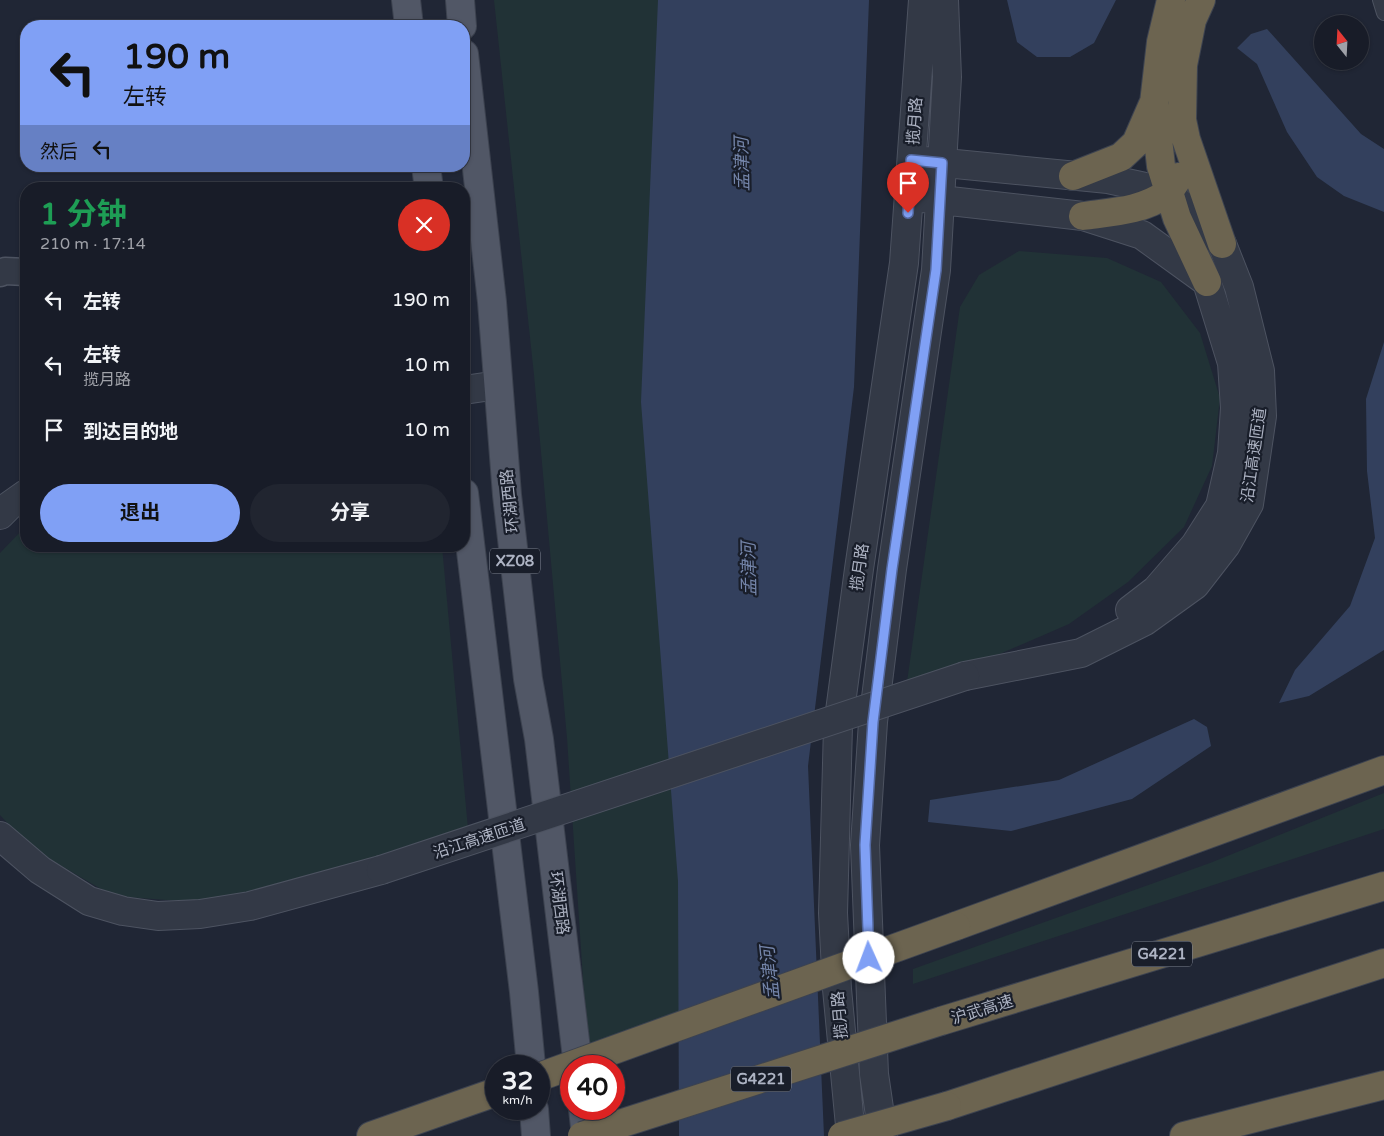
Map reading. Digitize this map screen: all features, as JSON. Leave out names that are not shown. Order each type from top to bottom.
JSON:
[{"type":"highway","points":[[1171,0],[1161,42],[1154,103],[1161,166],[1178,218],[1207,282]]},
{"type":"highway","points":[[1201,0],[1192,20],[1183,65],[1182,120],[1186,139],[1222,244]]},
{"type":"highway","points":[[1073,176],[1121,157],[1136,143],[1154,103]]},
{"type":"highway","points":[[1083,216],[1147,205],[1168,192],[1179,176],[1186,139]]},
{"type":"highway","points":[[550,1073],[1384,770]]},
{"type":"highway","name":"沪武高速","points":[[582,1136],[941,1021],[1384,886]]},
{"type":"highway","points":[[842,1136],[947,1106],[1384,963]]},
{"type":"highway","points":[[1184,1136],[1384,1085]]},
{"type":"highway","points":[[371,1136],[485,1096]]},
{"type":"main road","points":[[406,0],[408,20]]},
{"type":"main road","points":[[460,0],[462,20]]},
{"type":"main road","name":"环湖西路","points":[[470,107],[492,302],[508,495],[528,679],[539,739],[577,1055]]},
{"type":"main road","name":"XZ08","points":[[470,543],[523,982],[529,1055]]},
{"type":"main road","points":[[535,1120],[536,1136]]},
{"type":"main road","points":[[584,1120],[586,1136]]},
{"type":"street","name":"揽月路","points":[[851,1136],[837,989],[834,913],[838,726],[860,559],[904,263],[923,0]]},
{"type":"street","name":"揽月路","points":[[882,1136],[874,1074],[865,845],[873,722],[892,569],[936,270],[946,77],[944,0]]},
{"type":"street","points":[[911,160],[1108,179],[1168,192],[1222,244]]},
{"type":"street","points":[[909,196],[1083,216],[1142,236],[1207,282]]},
{"type":"street","name":"沿江高速匝道","points":[[965,676],[1081,653],[1145,621],[1195,585],[1226,545],[1249,504],[1262,416],[1260,371],[1239,286],[1222,244]]},
{"type":"street","points":[[0,273],[5,271],[20,272]]},
{"type":"street","name":"沿江高速匝道","points":[[0,836],[40,870],[89,901],[123,911],[158,916],[200,914],[250,906],[381,870],[965,676],[1070,643],[1110,625],[1156,590],[1194,545],[1220,506],[1232,453],[1235,408],[1232,363],[1207,282]]},
{"type":"street","points":[[470,389],[498,385]]},
{"type":"street","points":[[0,515],[20,498]]},
{"type":"lane","points":[[1380,0],[1384,13]]},
{"type":"shaded area","points":[[494,0],[718,0],[744,1003],[588,1055],[567,738],[534,375]]},
{"type":"shaded area","points":[[1019,251],[1107,258],[1161,282],[1200,333],[1220,398],[1212,466],[1184,527],[1128,582],[1069,624],[986,660],[907,682],[960,307],[979,275]]},
{"type":"shaded area","points":[[20,532],[20,552],[443,552],[468,829],[278,887],[193,902],[113,896],[29,847],[0,815],[0,553]]},
{"type":"shaded area","points":[[1384,793],[1384,829],[913,984],[913,969],[1210,863]]},
{"type":"water","name":"孟津河","points":[[658,0],[869,0],[854,387],[808,766],[824,1136],[679,1136],[678,881],[641,402]]},
{"type":"water","points":[[1007,0],[1116,0],[1094,43],[1070,57],[1037,57],[1017,42]]},
{"type":"water","points":[[1267,29],[1361,134],[1384,149],[1384,212],[1344,196],[1317,177],[1287,132],[1257,64],[1237,48],[1251,34]]},
{"type":"water","points":[[1384,342],[1384,650],[1309,696],[1279,703],[1295,670],[1350,606],[1375,538],[1367,471],[1366,399]]},
{"type":"water","points":[[1194,719],[1207,727],[1211,746],[1132,799],[1011,831],[928,822],[930,800],[1059,780]]},
{"type":"route","points":[[869,958],[865,845],[873,722],[892,569],[936,270],[942,163],[911,160],[908,213]]}]
